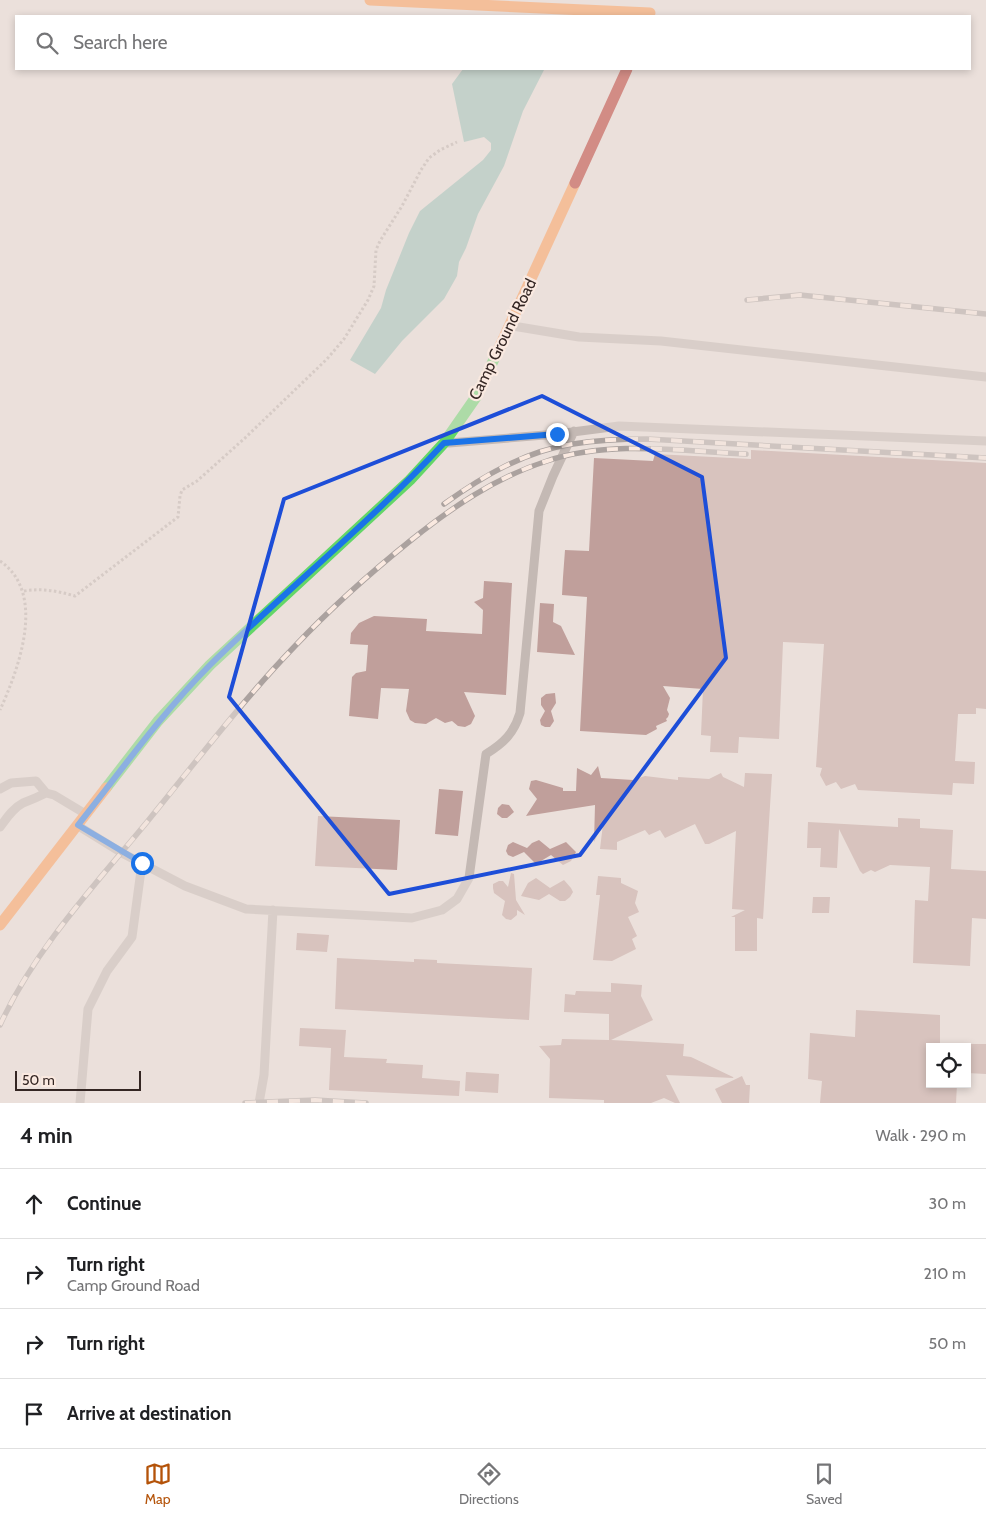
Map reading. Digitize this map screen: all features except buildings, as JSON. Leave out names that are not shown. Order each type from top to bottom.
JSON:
[{"type":"street","points":[[370,0],[503,3],[650,15],[655,0]]},
{"type":"street","name":"Camp Ground Road","points":[[0,925],[158,721],[204,671],[410,480],[444,443],[476,397],[627,70]]},
{"type":"lane","points":[[510,325],[579,337],[661,341],[986,377]]},
{"type":"lane","points":[[444,443],[618,426],[986,441]]},
{"type":"lane","points":[[78,825],[185,886],[246,909],[412,918],[442,910],[457,899],[469,878],[486,754],[499,746],[516,728],[520,713],[539,511],[574,431]]},
{"type":"lane","points":[[0,789],[11,783],[36,781],[46,793],[54,795],[86,814]]},
{"type":"lane","points":[[0,827],[10,814],[22,804],[46,793]]},
{"type":"lane","points":[[80,1103],[88,1009],[107,971],[132,937],[142,863]]},
{"type":"lane","points":[[259,1103],[264,1075],[273,910]]},
{"type":"path","points":[[24,591],[56,591],[75,596],[178,517],[182,490],[197,480],[245,438],[327,359],[344,339],[368,300],[374,286],[376,250],[380,241],[429,158],[457,142]]},
{"type":"path","points":[[0,561],[18,579],[24,591],[26,603],[26,620],[21,652],[9,690],[0,710]]},
{"type":"highlighted area","points":[[542,396],[702,477],[726,658],[580,855],[389,894],[229,697],[284,499]]},
{"type":"water","points":[[462,70],[544,70],[523,111],[504,166],[478,214],[459,262],[457,276],[444,299],[402,341],[375,374],[350,360],[381,308],[386,290],[420,211],[483,160],[491,150],[491,143],[484,137],[464,142],[452,84]]},
{"type":"railway","points":[[747,300],[800,295],[986,314]]},
{"type":"railway","points":[[444,504],[505,466],[538,452],[555,447],[601,441],[647,439],[986,458]]},
{"type":"railway","points":[[0,1025],[14,997],[48,944],[86,894],[256,688],[336,605],[426,529],[458,505],[492,485],[528,468],[571,455],[596,451],[646,448],[746,454]]},
{"type":"railway","points":[[245,1103],[315,1100],[366,1103]]},
{"type":"traffic: fast","points":[[106,788],[158,721],[210,665],[410,480],[444,443],[476,397],[496,355]]},
{"type":"traffic: slow","points":[[370,0],[650,13]]},
{"type":"traffic: slow","points":[[496,355],[575,183]]},
{"type":"traffic: slow","points":[[0,925],[106,788]]},
{"type":"traffic: jam","points":[[575,183],[627,70]]},
{"type":"route","points":[[142,863],[122,853],[78,825],[158,721],[210,665],[410,480],[444,443],[557,434]]}]
